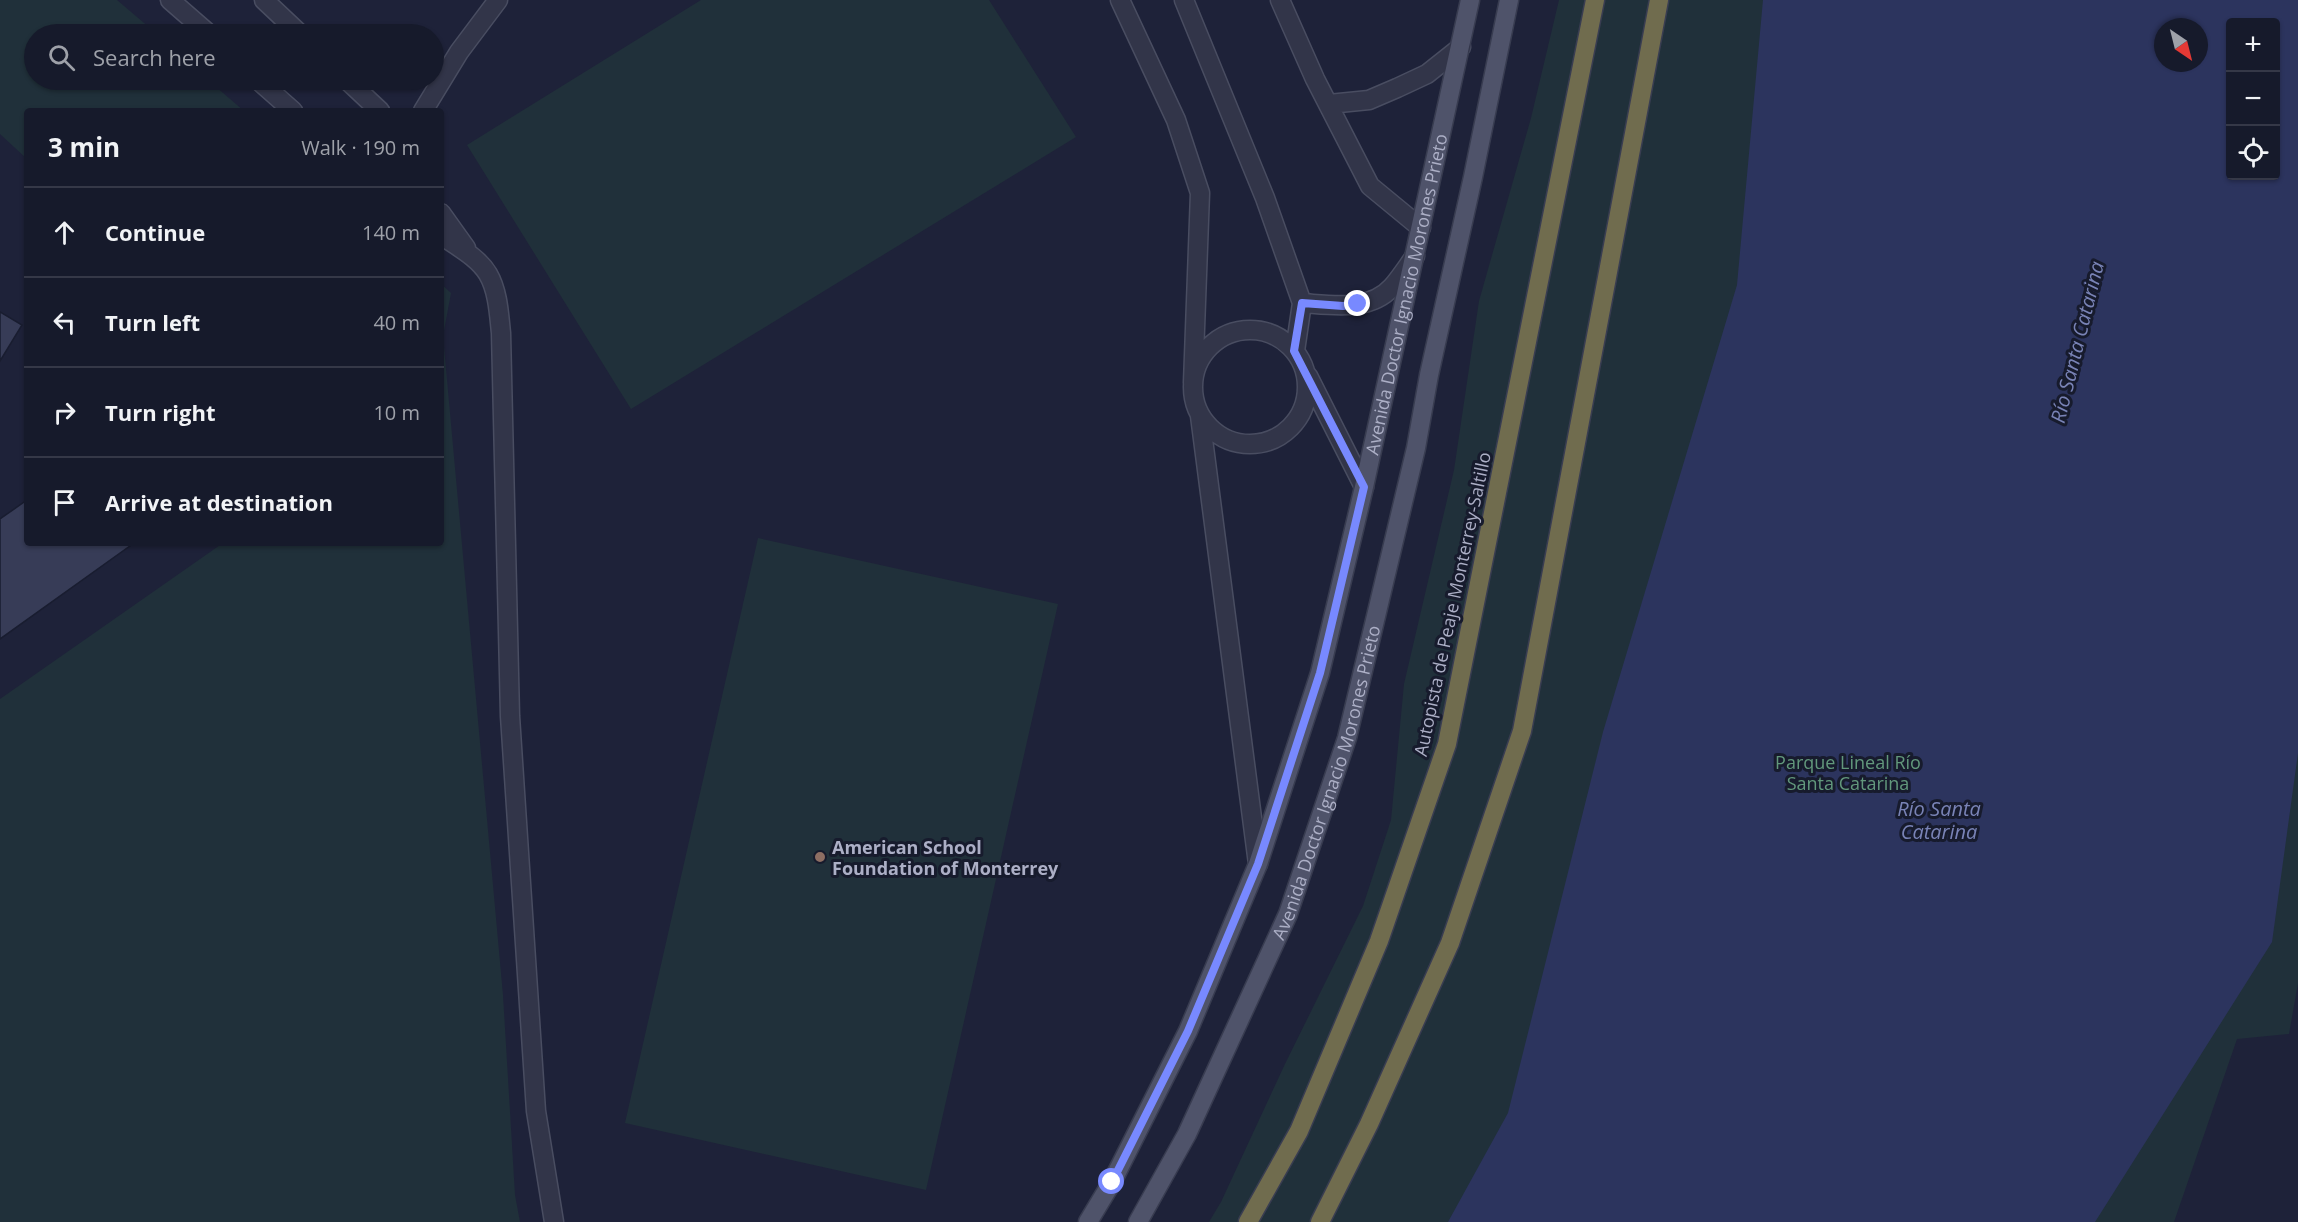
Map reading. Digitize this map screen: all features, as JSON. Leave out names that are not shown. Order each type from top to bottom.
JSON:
[{"type":"highway","name":"Autopista de Peaje Monterrey-Saltillo","points":[[1248,1222],[1299,1131],[1379,941],[1447,744],[1595,0]]},
{"type":"highway","points":[[1320,1222],[1369,1124],[1450,943],[1522,731],[1659,0]]},
{"type":"main road","name":"Avenida Doctor Ignacio Morones Prieto","points":[[1088,1222],[1112,1182],[1188,1031],[1258,864],[1320,673],[1364,487],[1470,0]]},
{"type":"main road","name":"Avenida Doctor Ignacio Morones Prieto","points":[[1138,1222],[1187,1134],[1288,914],[1347,738],[1416,448],[1429,375],[1509,0]]},
{"type":"lane","points":[[170,0],[197,24]]},
{"type":"lane","points":[[264,0],[289,24]]},
{"type":"lane","points":[[444,77],[459,52],[498,0]]},
{"type":"lane","points":[[1120,0],[1176,120],[1200,193],[1194,400],[1200,416],[1258,864]]},
{"type":"lane","points":[[1184,0],[1265,198],[1302,303],[1294,351]]},
{"type":"lane","points":[[1280,0],[1315,79],[1370,186],[1421,228]]},
{"type":"lane","points":[[1329,104],[1369,100],[1427,74],[1461,47]]},
{"type":"lane","points":[[269,90],[290,108]]},
{"type":"lane","points":[[358,90],[377,108]]},
{"type":"lane","points":[[425,108],[436,90]]},
{"type":"lane","points":[[444,217],[475,260]]},
{"type":"lane","points":[[444,237],[475,260],[488,273],[497,299],[501,333],[510,716],[536,1111],[554,1222]]},
{"type":"lane","points":[[1302,303],[1343,306],[1372,302],[1391,289],[1415,256]]},
{"type":"lane","points":[[1193,383],[1199,361],[1213,344],[1234,332],[1256,330],[1278,337],[1294,351],[1305,370],[1364,487]]},
{"type":"lane","points":[[1200,416],[1214,432],[1232,442],[1252,445],[1273,440],[1290,428],[1302,411],[1308,391],[1305,370]]},
{"type":"green space","points":[[0,0],[117,0],[145,24],[24,24],[24,90],[220,90],[241,108],[24,108],[24,156],[0,134]]},
{"type":"green space","points":[[701,0],[989,0],[1076,137],[631,409],[467,145]]},
{"type":"green space","name":"Río Santa Catarina","points":[[1559,0],[2298,0],[2298,983],[2289,1034],[2237,1039],[2174,1222],[1209,1222],[1221,1202],[1285,1064],[1363,906],[1391,820],[1404,684],[1454,470],[1479,301],[1531,118]]},
{"type":"green space","points":[[444,287],[451,293],[444,331]]},
{"type":"green space","points":[[444,347],[503,995],[515,1195],[520,1222],[0,1222],[0,699],[219,546],[444,546]]},
{"type":"green space","points":[[758,538],[1058,604],[926,1190],[625,1123]]},
{"type":"water","name":"Río Santa Catarina","points":[[1763,0],[2298,0],[2298,753],[2272,942],[2095,1222],[1448,1222],[1508,1113],[1603,732],[1737,285]]},
{"type":"building","points":[[0,312],[22,325],[0,361]]},
{"type":"building","points":[[24,502],[24,546],[130,546],[0,639],[0,519]]},
{"type":"place","name":"American School Foundation of Monterrey","points":[[820,857]]},
{"type":"route","points":[[1112,1182],[1188,1031],[1258,864],[1320,673],[1364,487],[1294,351],[1302,303],[1343,306],[1358,304]]},
{"type":"park label","name":"Parque Lineal Río Santa Catarina","points":[[1848,772]]}]
